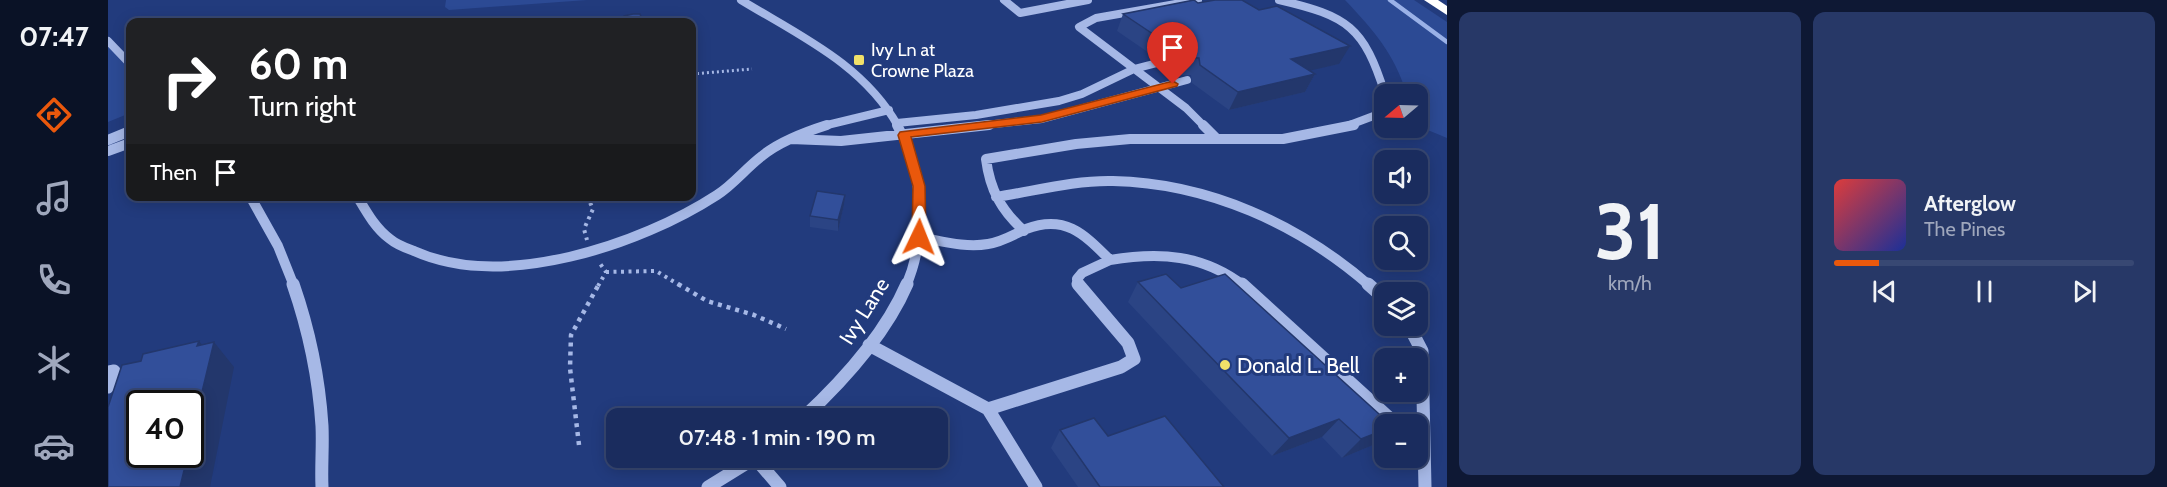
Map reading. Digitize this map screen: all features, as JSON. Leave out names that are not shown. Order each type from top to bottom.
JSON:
[{"type":"highway","points":[[1430,0],[1447,11]]},
{"type":"street","name":"Ivy Lane","points":[[741,0],[846,65],[869,86],[889,110],[904,135],[919,186],[917,251],[896,308],[856,364],[813,408]]},
{"type":"street","points":[[1004,0],[1020,13],[1088,0]]},
{"type":"street","points":[[1198,0],[1096,18],[1079,27],[1202,122],[1217,139]]},
{"type":"street","points":[[1279,0],[1330,16],[1351,28],[1362,39],[1373,58],[1382,84]]},
{"type":"street","points":[[108,41],[126,60]]},
{"type":"street","points":[[897,123],[976,115],[1047,104],[1082,94],[1134,69],[1161,62]]},
{"type":"street","points":[[790,139],[841,141],[1042,118],[1187,80]]},
{"type":"street","points":[[360,201],[379,229],[392,242],[424,257],[444,264],[478,267],[513,265],[590,250],[631,238],[666,223],[708,200],[746,173],[765,153],[790,139],[833,122],[889,110]]},
{"type":"street","points":[[1024,231],[999,207],[988,175],[986,159],[1103,141],[1283,139],[1353,125],[1374,116]]},
{"type":"street","points":[[108,140],[126,133]]},
{"type":"street","points":[[108,152],[126,145]]},
{"type":"street","points":[[996,197],[1076,184],[1114,181],[1156,185],[1202,194],[1243,207],[1294,232],[1358,275],[1374,289]]},
{"type":"street","points":[[253,201],[282,254],[294,285],[305,325],[321,418],[321,487]]},
{"type":"street","points":[[919,237],[984,245],[1046,224],[1068,226],[1081,231],[1110,260]]},
{"type":"street","points":[[988,409],[1121,367],[1134,359],[1133,351],[1128,343],[1077,283],[1077,279],[1082,273],[1110,260],[1154,254],[1174,255],[1218,269],[1265,305],[1385,414]]},
{"type":"street","points":[[1414,336],[1422,351],[1422,414]]},
{"type":"street","points":[[869,345],[988,409],[1036,487]]},
{"type":"street","points":[[108,372],[114,371],[108,387]]},
{"type":"street","points":[[708,487],[741,468]]},
{"type":"street","points":[[764,468],[780,487]]},
{"type":"street","points":[[1424,468],[1425,487]]},
{"type":"path","points":[[696,74],[752,69]]},
{"type":"path","points":[[589,201],[593,209],[584,229],[590,250],[606,272]]},
{"type":"path","points":[[606,272],[656,271],[707,301],[754,315],[786,329]]},
{"type":"path","points":[[579,445],[570,368],[571,335],[606,272]]},
{"type":"shaded area","points":[[446,0],[587,0],[449,10],[445,7]]},
{"type":"shaded area","points":[[1345,0],[1414,0],[1447,22],[1447,138],[1428,130],[1428,84],[1404,84],[1389,54]]},
{"type":"shaded area","points":[[108,41],[126,60],[126,115],[108,122]]},
{"type":"building","points":[[1194,0],[1198,3],[1215,0],[1242,0],[1259,10],[1277,6],[1350,46],[1291,59],[1315,74],[1238,92],[1200,65],[1199,58],[1189,58],[1173,47],[1172,40],[1162,40],[1123,14]]},
{"type":"building","points":[[640,14],[642,18],[622,18]]},
{"type":"building","points":[[817,191],[845,195],[838,220],[810,216]]},
{"type":"building","points":[[1166,274],[1181,288],[1225,274],[1379,414],[1374,414],[1374,434],[1361,439],[1339,419],[1289,438],[1138,282]]},
{"type":"building","points":[[199,341],[197,346],[214,342],[202,390],[126,390],[126,468],[185,468],[180,487],[108,487],[108,407],[122,365],[141,361],[143,354]]},
{"type":"building","points":[[1165,416],[1224,487],[1100,487],[1060,430],[1094,418],[1108,436]]},
{"type":"waterway","points":[[1390,0],[1447,42]]},
{"type":"place","name":"Ivy Ln at Crowne Plaza","points":[[859,60]]},
{"type":"place","name":"Donald L. Bell","points":[[1225,365]]},
{"type":"route","points":[[919,237],[919,186],[904,135],[1042,118],[1173,84]]}]
